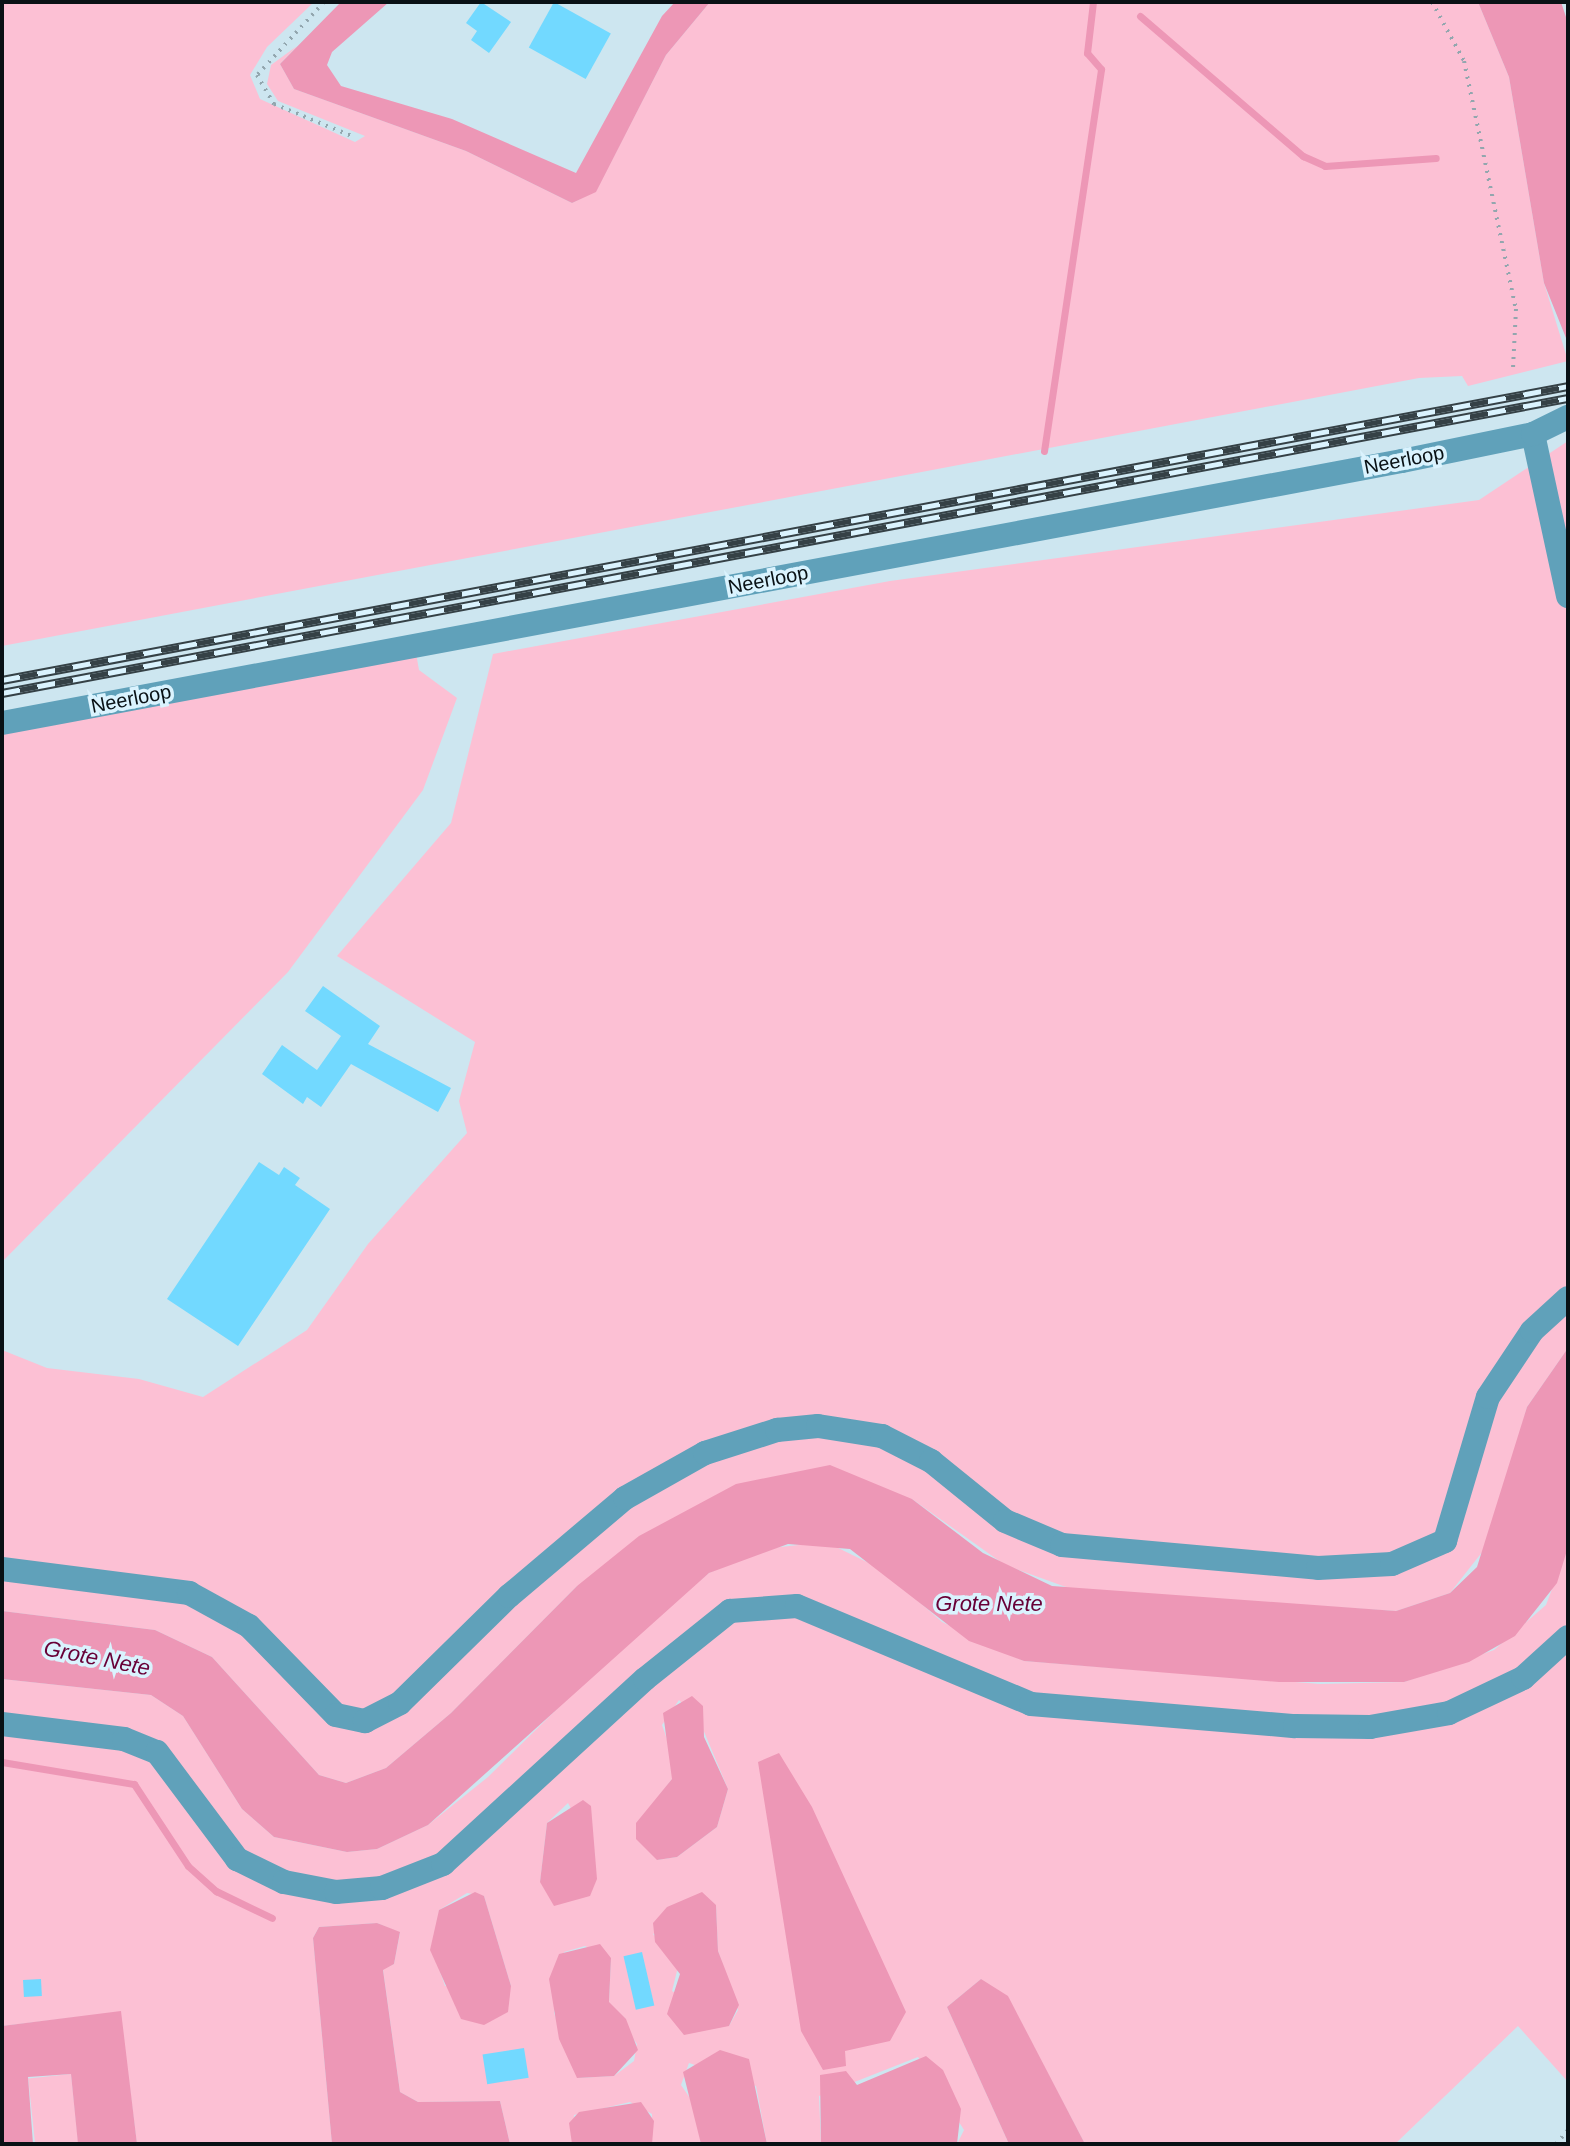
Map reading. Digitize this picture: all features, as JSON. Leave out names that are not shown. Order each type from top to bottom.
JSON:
[{"type":"street","name":"Neerloop","points":[[2,723],[1533,434],[1568,417]]},
{"type":"street","points":[[1533,434],[1568,596]]},
{"type":"street","points":[[2,1569],[189,1593],[249,1626],[336,1715],[365,1721],[400,1703],[509,1596],[625,1498],[705,1453],[777,1430],[818,1426],[882,1436],[931,1461],[1005,1521],[1062,1545],[1318,1568],[1392,1564],[1445,1541],[1488,1397],[1532,1331],[1568,1298]]},
{"type":"street","points":[[2,1724],[124,1739],[157,1752],[216,1840],[237,1859],[284,1882],[336,1892],[382,1888],[443,1864],[645,1679],[730,1611],[797,1606],[1031,1704],[1295,1726],[1370,1727],[1449,1713],[1523,1678],[1568,1637]]},
{"type":"path","points":[[324,2],[257,75],[274,104],[354,137]]},
{"type":"path","points":[[1432,2],[1464,61],[1516,309],[1513,369]]},
{"type":"path","points":[[1556,2144],[1568,2130]]},
{"type":"shaded area","points":[[2,2],[314,2],[267,47],[250,75],[260,99],[355,142],[365,136],[278,101],[267,84],[271,65],[297,46],[280,64],[294,89],[466,151],[572,203],[596,191],[666,55],[710,2],[1478,2],[1509,77],[1544,283],[1568,361],[1468,386],[1462,376],[1419,378],[2,646]]},
{"type":"shaded area","points":[[1568,441],[1568,1348],[1527,1407],[1490,1542],[1450,1593],[1396,1611],[1077,1591],[1005,1565],[912,1499],[577,1586],[451,1713],[386,1768],[346,1783],[319,1775],[212,1657],[155,1630],[2,1611],[2,1350],[47,1368],[139,1379],[203,1397],[307,1330],[368,1244],[467,1133],[459,1101],[475,1042],[337,956],[451,823],[493,654],[890,581],[1479,500]]},
{"type":"shaded area","points":[[416,653],[419,670],[457,698],[423,790],[288,972],[2,1262],[2,728]]},
{"type":"shaded area","points":[[826,1542],[883,1570],[942,1622],[1024,1661],[1320,1684],[1404,1682],[1494,1650],[1546,1605],[1568,1547],[1568,2082],[1518,2026],[1395,2144],[1085,2144],[1019,2019],[981,1979],[947,2007],[1009,2144],[957,2144],[964,2130],[918,2057],[819,2096],[821,2144],[767,2144],[756,2086],[689,2063],[681,2085],[694,2104],[701,2144],[652,2144],[652,2114],[630,2102],[574,2115],[572,2144],[510,2144],[500,2101],[418,2102],[400,2092],[383,1969],[394,1964],[400,1933],[377,1923],[319,1927],[313,1938],[332,2144],[137,2144],[120,2012],[2,2026],[2,1679],[151,1695],[183,1716],[242,1809],[274,1837],[347,1852],[377,1849],[428,1825],[488,1777],[628,1639],[709,1573],[761,1549]],"holes":[[[679,1700],[700,1722],[728,1789],[717,1827],[677,1857],[657,1860],[656,1800],[672,1779],[674,1759],[662,1725]],[[568,1803],[595,1854],[591,1865],[540,1882],[547,1823]],[[467,1893],[484,1896],[511,1986],[445,1986],[437,1963],[439,1910]],[[716,1905],[718,1951],[738,2010],[729,2026],[672,1991],[678,1967],[653,1934]],[[585,1946],[611,1958],[609,2003],[637,2044],[634,2061],[614,2076],[578,2078],[554,2013],[564,1952]]]},
{"type":"shaded area","points":[[71,2074],[78,2144],[35,2144],[28,2078]]},
{"type":"water","points":[[341,2],[389,2],[332,52],[327,65],[341,86],[452,119],[576,173],[662,16],[675,2],[710,2],[666,55],[596,192],[572,203],[466,151],[294,89],[280,64]]},
{"type":"water","points":[[1478,2],[1561,2],[1568,23],[1568,343],[1544,283],[1509,77]]},
{"type":"water","name":"Grote Nete","points":[[1568,1348],[1568,1547],[1557,1583],[1515,1636],[1469,1662],[1404,1682],[1279,1682],[1024,1661],[969,1641],[850,1549],[788,1544],[709,1573],[428,1825],[377,1849],[347,1852],[274,1837],[242,1809],[183,1716],[151,1695],[2,1679],[2,1611],[155,1630],[212,1657],[319,1775],[346,1783],[386,1768],[451,1713],[577,1586],[639,1536],[736,1484],[830,1465],[912,1499],[983,1553],[1052,1586],[1396,1611],[1450,1593],[1477,1567],[1527,1407]]},
{"type":"water","points":[[692,1696],[703,1706],[704,1737],[728,1789],[717,1827],[677,1857],[657,1860],[636,1839],[636,1823],[672,1779],[663,1713]]},
{"type":"water","points":[[779,1753],[812,1807],[906,2012],[890,2041],[845,2051],[846,2066],[823,2070],[801,2031],[758,1762]]},
{"type":"water","points":[[583,1800],[591,1806],[597,1879],[590,1896],[554,1906],[540,1882],[547,1823]]},
{"type":"water","points":[[475,1892],[484,1896],[511,1986],[508,2012],[484,2025],[461,2019],[430,1950],[439,1910]]},
{"type":"water","points":[[702,1892],[716,1905],[718,1951],[739,2005],[729,2026],[684,2035],[667,2014],[680,1974],[655,1942],[653,1923],[667,1907]]},
{"type":"water","points":[[377,1923],[400,1932],[394,1964],[383,1970],[400,2092],[418,2102],[500,2101],[510,2144],[332,2144],[313,1938],[319,1927]]},
{"type":"water","points":[[600,1944],[611,1958],[609,2002],[626,2019],[638,2050],[614,2076],[577,2078],[559,2039],[549,1979],[559,1954]]},
{"type":"water","points":[[981,1979],[1008,1996],[1085,2144],[1009,2144],[947,2007]]},
{"type":"water","points":[[121,2011],[137,2144],[78,2144],[71,2074],[28,2077],[33,2144],[2,2144],[2,2026]]},
{"type":"water","points":[[720,2050],[749,2059],[767,2144],[701,2144],[683,2072]]},
{"type":"water","points":[[926,2056],[943,2070],[961,2109],[957,2144],[821,2144],[820,2075],[846,2071],[857,2085]]},
{"type":"water","points":[[641,2102],[654,2121],[652,2144],[572,2144],[569,2123],[579,2112]]},
{"type":"building","points":[[481,2],[511,22],[489,53],[471,40],[477,31],[466,23]]},
{"type":"building","points":[[554,2],[611,34],[586,79],[529,47]]},
{"type":"building","points":[[323,986],[380,1026],[368,1044],[451,1088],[438,1112],[351,1064],[321,1107],[307,1097],[303,1104],[262,1074],[282,1045],[317,1070],[341,1036],[305,1011]]},
{"type":"building","points":[[259,1162],[279,1175],[284,1167],[300,1178],[295,1185],[330,1209],[238,1346],[167,1299]]},
{"type":"building","points":[[642,1952],[654,2006],[636,2010],[623,1956]]},
{"type":"building","points":[[41,1979],[42,1996],[24,1997],[23,1980]]},
{"type":"building","points":[[524,2048],[529,2078],[487,2084],[483,2055]]},
{"type":"waterway","points":[[1044,451],[1101,69],[1087,53],[1093,2]]},
{"type":"waterway","points":[[1140,16],[1303,156],[1325,166],[1436,158]]},
{"type":"waterway","points":[[2,1762],[134,1784],[188,1866],[216,1891],[272,1918]]},
{"type":"railway","points":[[2,680],[1568,386]]},
{"type":"railway","points":[[2,693],[1568,398]]}]
